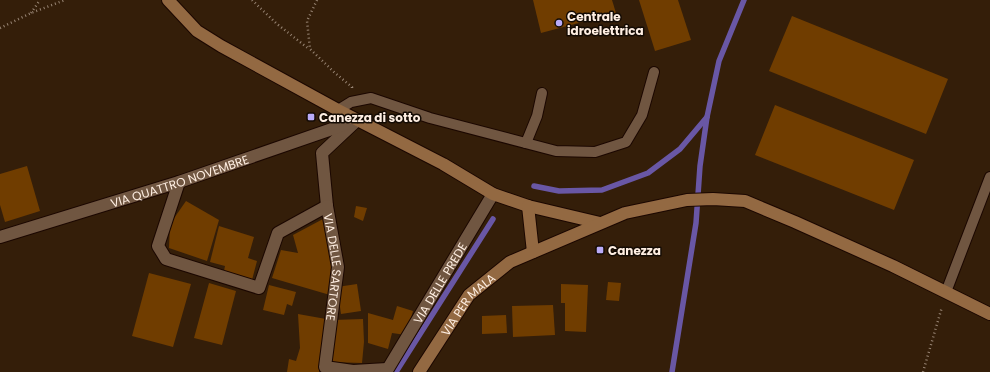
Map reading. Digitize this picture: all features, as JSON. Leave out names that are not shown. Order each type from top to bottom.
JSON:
[{"type":"main road","points":[[168,1],[197,31],[220,46],[338,110],[443,164],[493,194],[528,206],[600,222]]},
{"type":"main road","name":"VIA PER MALA","points":[[419,372],[469,295],[510,262],[600,222],[625,213],[687,200],[714,199],[745,201],[802,225],[990,314]]},
{"type":"main road","points":[[528,206],[532,252]]},
{"type":"street","name":"VIA QUATTRO NOVEMBRE","points":[[0,237],[179,182],[358,120]]},
{"type":"street","name":"VIA DELLE SARTORE","points":[[358,120],[322,153],[327,206],[338,267],[325,367],[353,371],[387,371]]},
{"type":"street","points":[[179,182],[158,246],[166,259],[259,288],[278,233],[327,206]]},
{"type":"street","name":"VIA DELLE PREDE","points":[[387,371],[493,194]]},
{"type":"lane","points":[[338,110],[351,102],[371,98],[430,118],[556,152],[595,152],[626,142],[642,115],[654,72]]},
{"type":"lane","points":[[526,143],[537,116],[542,93]]},
{"type":"lane","points":[[946,292],[990,177]]},
{"type":"path","points":[[31,13],[40,0]]},
{"type":"path","points":[[0,28],[31,13],[65,0]]},
{"type":"path","points":[[252,0],[277,24],[310,49],[352,87],[351,102]]},
{"type":"path","points":[[310,49],[307,21],[317,0]]},
{"type":"path","points":[[923,372],[946,292]]},
{"type":"building","name":"Centrale idroelettrica","points":[[533,0],[612,0],[616,13],[541,33]]},
{"type":"building","name":"Centrale idroelettrica","points":[[639,0],[678,0],[691,40],[655,51]]},
{"type":"building","points":[[792,16],[948,79],[926,134],[769,71]]},
{"type":"building","points":[[775,105],[914,160],[894,210],[755,155]]},
{"type":"building","points":[[27,166],[40,211],[5,222],[0,205],[0,174]]},
{"type":"building","points":[[186,201],[219,220],[207,261],[169,248],[170,224]]},
{"type":"building","points":[[356,206],[367,208],[363,221],[354,217]]},
{"type":"building","points":[[323,219],[333,265],[330,295],[272,278],[281,250],[298,253],[293,235]]},
{"type":"building","points":[[219,226],[254,237],[248,258],[257,261],[252,280],[224,271],[225,266],[210,262]]},
{"type":"building","points":[[149,273],[191,284],[173,347],[132,336]]},
{"type":"building","points":[[608,282],[621,283],[619,301],[606,300]]},
{"type":"building","points":[[209,283],[236,291],[222,345],[194,338]]},
{"type":"building","points":[[357,284],[361,311],[341,314],[337,287]]},
{"type":"building","points":[[561,284],[588,285],[586,332],[565,331],[565,303],[561,303]]},
{"type":"building","points":[[269,285],[296,292],[292,306],[287,304],[284,315],[263,310]]},
{"type":"building","points":[[553,305],[555,335],[513,337],[512,306]]},
{"type":"building","points":[[397,306],[413,311],[406,335],[392,333],[388,349],[368,343],[368,313],[393,320]]},
{"type":"building","points":[[298,314],[326,319],[326,340],[319,372],[287,372],[289,359],[296,361],[300,348]]},
{"type":"building","points":[[506,315],[507,333],[482,334],[482,316]]},
{"type":"building","points":[[363,319],[364,342],[362,363],[330,362],[333,320]]},
{"type":"waterway","points":[[672,372],[696,223],[700,166],[707,117],[719,61],[744,0]]},
{"type":"waterway","points":[[534,186],[559,191],[602,190],[648,173],[680,149],[707,117]]},
{"type":"waterway","points":[[396,372],[493,219]]},
{"type":"place","name":"Centrale idroelettrica","points":[[559,23]]},
{"type":"place","name":"Canezza di sotto","points":[[311,117]]},
{"type":"place","name":"Canezza","points":[[600,250]]}]
